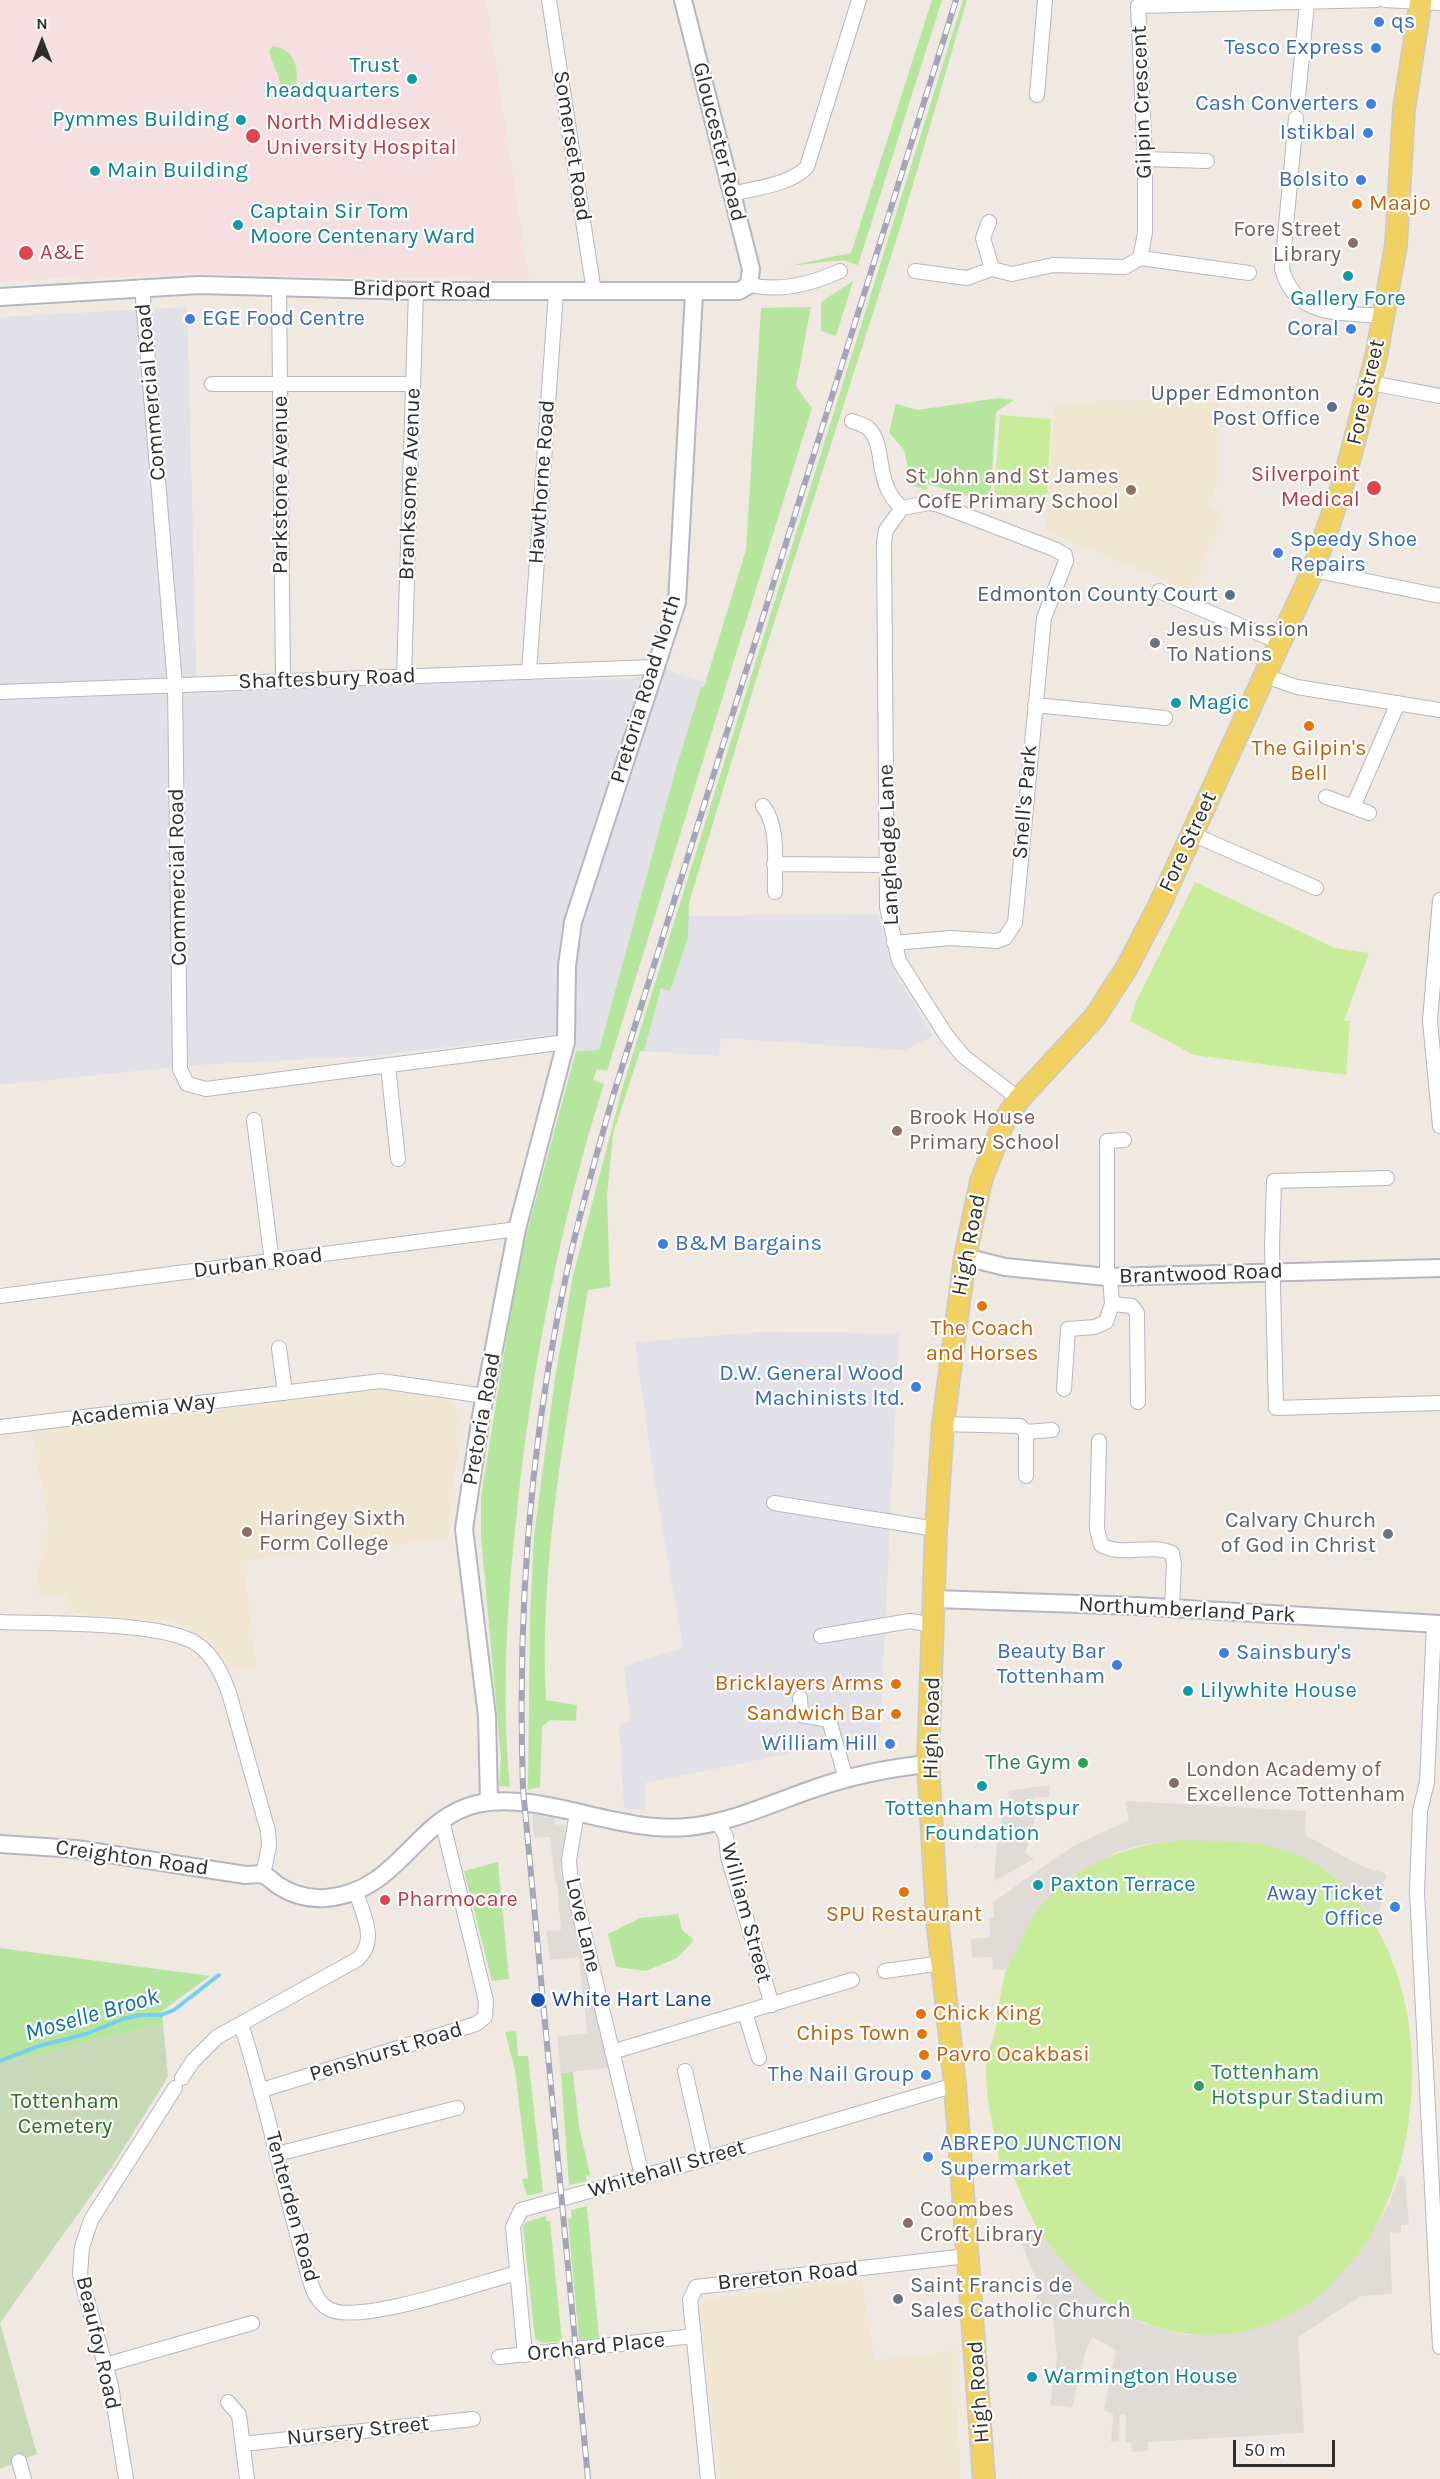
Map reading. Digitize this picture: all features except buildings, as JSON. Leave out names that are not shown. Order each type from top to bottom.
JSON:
[{"type":"main road","name":"Fore Street","points":[[1095,1017],[1126,969],[1192,834],[1312,570],[1344,482],[1371,383],[1396,245],[1404,109],[1427,1]]},
{"type":"main road","name":"High Road","points":[[984,2479],[955,2085],[933,1861],[928,1764],[936,1529],[943,1424],[965,1257],[981,1181],[995,1141],[1019,1099],[1095,1017]]},
{"type":"street","name":"Somerset Road","points":[[549,0],[594,292]]},
{"type":"street","name":"Gloucester Road","points":[[683,0],[751,269],[749,285]]},
{"type":"street","points":[[731,194],[789,179],[800,175],[807,167],[860,0]]},
{"type":"street","points":[[1037,95],[1045,0]]},
{"type":"street","points":[[1298,97],[1307,3],[1377,0]]},
{"type":"street","points":[[1385,0],[1427,1]]},
{"type":"street","name":"Gilpin Crescent","points":[[1140,258],[1144,246],[1145,159],[1138,6],[1307,3]]},
{"type":"street","points":[[1296,118],[1282,269],[1287,286],[1311,308],[1383,316]]},
{"type":"street","points":[[1145,159],[1207,161]]},
{"type":"street","points":[[989,222],[983,238],[992,269]]},
{"type":"street","points":[[915,271],[967,278],[992,269],[1012,274],[1053,265],[1125,267],[1140,258],[1249,273]]},
{"type":"street","name":"Bridport Road","points":[[0,297],[199,285],[416,291],[728,293],[739,291],[749,285],[777,288],[796,286],[840,272]]},
{"type":"street","name":"Commercial Road","points":[[142,287],[175,685],[180,1069],[187,1084],[206,1089],[566,1042]]},
{"type":"street","name":"Parkstone Avenue","points":[[279,288],[282,681]]},
{"type":"street","name":"Branksome Avenue","points":[[404,676],[416,291]]},
{"type":"street","name":"Hawthorne Road","points":[[529,672],[556,292]]},
{"type":"street","name":"Pretoria Road North","points":[[566,1042],[567,966],[573,922],[677,602],[694,293]]},
{"type":"street","points":[[1371,383],[1440,396]]},
{"type":"street","points":[[212,384],[412,384]]},
{"type":"street","points":[[852,421],[868,428],[874,436],[887,491],[902,508]]},
{"type":"street","name":"Snell's Park","points":[[894,944],[951,938],[997,941],[1005,938],[1015,923],[1044,618],[1066,561],[1065,555],[939,505],[929,503],[902,508]]},
{"type":"street","name":"Langhedge Lane","points":[[902,508],[886,530],[884,542],[885,865],[887,907],[894,944],[898,962],[946,1035],[970,1062],[1019,1099]]},
{"type":"street","points":[[1312,570],[1440,596]]},
{"type":"street","points":[[1159,591],[1280,642]]},
{"type":"street","name":"Shaftesbury Road","points":[[0,692],[654,667]]},
{"type":"street","points":[[1265,675],[1297,687],[1440,710]]},
{"type":"street","points":[[1353,807],[1398,703]]},
{"type":"street","points":[[1035,705],[1165,718]]},
{"type":"street","points":[[1326,797],[1369,813]]},
{"type":"street","points":[[763,806],[771,816],[775,892]]},
{"type":"street","points":[[1192,834],[1316,888]]},
{"type":"street","points":[[774,864],[885,865]]},
{"type":"street","points":[[1440,900],[1435,1012],[1440,1126]]},
{"type":"street","name":"Pretoria Road","points":[[489,1802],[487,1716],[464,1529],[485,1396],[517,1229],[566,1042]]},
{"type":"street","points":[[388,1066],[398,1159]]},
{"type":"street","points":[[254,1120],[272,1262]]},
{"type":"street","points":[[1064,1389],[1068,1329],[1102,1326],[1109,1317],[1112,1304],[1108,1276],[1107,1141],[1124,1140]]},
{"type":"street","points":[[1387,1178],[1274,1180],[1271,1201],[1276,1408],[1440,1403]]},
{"type":"street","name":"Durban Road","points":[[0,1296],[517,1229]]},
{"type":"street","name":"Brantwood Road","points":[[965,1257],[1014,1268],[1108,1276],[1440,1268]]},
{"type":"street","points":[[1112,1304],[1132,1306],[1137,1313],[1137,1402]]},
{"type":"street","points":[[279,1348],[285,1393]]},
{"type":"street","name":"Academia Way","points":[[0,1427],[381,1381],[485,1396]]},
{"type":"street","points":[[943,1424],[1020,1426],[1026,1432],[1026,1476]]},
{"type":"street","points":[[1026,1432],[1052,1430]]},
{"type":"street","points":[[1100,1441],[1097,1528],[1101,1545],[1117,1550],[1161,1550],[1172,1553],[1174,1564],[1172,1608]]},
{"type":"street","points":[[774,1503],[936,1529]]},
{"type":"street","name":"Northumberland Park","points":[[935,1599],[1172,1608],[1437,1624]]},
{"type":"street","points":[[821,1636],[910,1621],[934,1625]]},
{"type":"street","points":[[0,1622],[126,1627],[163,1632],[196,1643],[207,1653],[221,1672],[229,1693],[268,1831],[268,1856],[263,1875],[298,1895],[328,1898],[356,1892],[392,1869],[442,1820],[468,1806],[489,1802],[531,1805],[620,1823],[661,1828],[718,1822],[846,1779],[890,1769],[928,1764]]},
{"type":"street","points":[[1437,1624],[1427,1782],[1420,1811],[1417,1891],[1440,2347]]},
{"type":"street","points":[[800,1698],[801,1715],[829,1720],[846,1779]]},
{"type":"street","name":"Love Lane","points":[[577,1813],[569,1860],[570,1874],[642,2176]]},
{"type":"street","name":"Penshurst Road","points":[[262,2090],[476,2024],[485,2017],[486,2001],[442,1820]]},
{"type":"street","name":"William Street","points":[[718,1822],[726,1837],[728,1857],[772,2005]]},
{"type":"street","name":"Creighton Road","points":[[0,1845],[76,1849],[246,1875],[263,1875]]},
{"type":"street","name":"Beaufoy Road","points":[[126,2479],[105,2365],[80,2275],[86,2234],[91,2220],[178,2083],[205,2047],[365,1953],[369,1945],[368,1935],[356,1892]]},
{"type":"street","points":[[885,1971],[942,1963]]},
{"type":"street","points":[[612,2052],[852,1980]]},
{"type":"street","points":[[745,2013],[759,2058]]},
{"type":"street","name":"Tenterden Road","points":[[242,2024],[262,2090],[311,2284],[318,2300],[330,2310],[363,2311],[405,2306],[510,2275]]},
{"type":"street","points":[[685,2071],[705,2159]]},
{"type":"street","name":"Whitehall Street","points":[[525,2355],[513,2227],[521,2210],[705,2159],[955,2085]]},
{"type":"street","points":[[277,2154],[457,2108]]},
{"type":"street","name":"Brereton Road","points":[[708,2479],[690,2300],[696,2287],[967,2256]]},
{"type":"street","points":[[105,2365],[252,2323]]},
{"type":"street","name":"Orchard Place","points":[[499,2357],[694,2336]]},
{"type":"street","points":[[228,2402],[239,2415],[247,2479]]},
{"type":"street","name":"Nursery Street","points":[[243,2445],[473,2418]]},
{"type":"street","points":[[20,2461],[24,2479]]},
{"type":"shaded area","name":"North Middlesex University Hospital","points":[[0,0],[486,0],[529,280],[176,273],[83,280],[79,276],[0,283]]},
{"type":"shaded area","points":[[187,307],[197,692],[460,681],[630,679],[663,669],[706,682],[704,688],[701,687],[676,768],[599,1050],[576,1051],[574,1032],[372,1056],[195,1065],[0,1085],[0,317]]},
{"type":"shaded area","name":"St John and St James CofE Primary School","points":[[1192,400],[1218,403],[1220,473],[1209,507],[1223,514],[1192,591],[1046,531],[1055,402]]},
{"type":"shaded area","points":[[878,914],[896,974],[933,1036],[905,1050],[721,1038],[719,1056],[644,1051],[661,988],[670,990],[688,938],[688,916]]},
{"type":"shaded area","points":[[762,1332],[899,1333],[880,1735],[645,1783],[645,1811],[624,1808],[619,1724],[630,1722],[624,1666],[683,1648],[652,1464],[635,1342]]},
{"type":"shaded area","name":"Haringey Sixth Form College","points":[[381,1386],[451,1402],[462,1420],[446,1539],[243,1560],[256,1667],[234,1671],[209,1640],[178,1622],[69,1613],[67,1594],[37,1597],[38,1570],[49,1525],[32,1432],[359,1393],[359,1389]]},
{"type":"shaded area","points":[[1050,1785],[1049,1797],[1033,1798],[1034,1822],[1025,1853],[1034,1859],[994,1881],[998,1829],[1001,1829],[1002,1817],[1011,1816],[1008,1791]]},
{"type":"shaded area","name":"Paxton Terrace","points":[[1125,1801],[1306,1811],[1305,1835],[1365,1868],[1385,1873],[1387,1878],[1384,1880],[1384,1897],[1376,1920],[1381,1923],[1378,1929],[1354,1894],[1331,1874],[1305,1857],[1260,1843],[1181,1840],[1140,1845],[1117,1852],[1068,1878],[1035,1912],[1007,1969],[993,1970],[992,1957],[972,1958],[971,1939],[990,1937],[989,1918],[994,1918],[993,1902],[1073,1846],[1129,1820]]},
{"type":"shaded area","points":[[532,1812],[556,1816],[554,1824],[566,1826],[560,1869],[610,2068],[561,2073],[557,2037],[587,2033],[579,1957],[550,1960],[546,1931],[561,1930],[557,1883],[555,1882],[550,1837],[534,1838]]},
{"type":"shaded area","points":[[1399,2175],[1405,2177],[1409,2225],[1401,2225],[1401,2232],[1390,2233],[1392,2294],[1361,2296],[1298,2337],[1304,2433],[1148,2442],[1148,2451],[1132,2452],[1131,2443],[1125,2442],[1126,2414],[1120,2414],[1119,2442],[1111,2442],[1113,2414],[1104,2410],[1116,2350],[1092,2337],[1085,2353],[1072,2408],[1050,2405],[1057,2357],[1052,2309],[1045,2305],[1043,2309],[1033,2304],[1037,2295],[1035,2291],[1040,2288],[1019,2238],[1038,2229],[1063,2261],[1101,2299],[1142,2323],[1185,2335],[1236,2334],[1273,2323],[1306,2306],[1327,2289],[1363,2248],[1389,2204]]},
{"type":"shaded area","points":[[862,2280],[874,2360],[955,2351],[960,2479],[721,2479],[714,2441],[701,2307],[704,2299]]},
{"type":"green space","points":[[932,0],[942,0],[858,265],[843,260],[788,266],[851,253]]},
{"type":"green space","points":[[963,0],[967,0],[901,225],[759,670],[689,903],[688,938],[670,991],[661,988],[644,1051],[640,1051],[613,1134],[607,1196],[610,1287],[588,1290],[563,1443],[550,1545],[545,1648],[546,1700],[577,1705],[576,1721],[550,1720],[542,1727],[540,1787],[528,1790],[530,1617],[534,1535],[555,1378],[573,1276],[624,1082]]},
{"type":"green space","points":[[273,46],[290,55],[297,71],[296,85],[288,94],[278,98],[270,97],[280,85],[269,50]]},
{"type":"green space","points":[[853,281],[836,336],[821,331],[821,302]]},
{"type":"green space","points":[[811,307],[796,386],[812,408],[607,1071],[597,1069],[593,1080],[604,1084],[561,1242],[540,1349],[523,1457],[510,1580],[506,1649],[507,1753],[510,1787],[499,1786],[501,1759],[481,1537],[481,1496],[519,1262],[576,1051],[599,1050],[676,768],[701,687],[704,687],[746,550],[761,308]]},
{"type":"green space","points":[[998,398],[1014,400],[996,412],[990,502],[927,484],[927,490],[911,485],[904,450],[889,432],[896,404],[918,410]]},
{"type":"green space","points":[[1000,415],[1051,419],[1047,500],[994,496]]},
{"type":"green space","points":[[1195,882],[1335,948],[1369,953],[1344,1021],[1350,1021],[1346,1075],[1194,1055],[1130,1021],[1136,1002]]},
{"type":"green space","name":"Tottenham Hotspur Stadium","points":[[1181,1840],[1246,1841],[1277,1846],[1307,1858],[1349,1891],[1380,1934],[1400,1984],[1410,2038],[1412,2095],[1404,2150],[1388,2202],[1364,2247],[1330,2288],[1290,2316],[1248,2332],[1204,2336],[1160,2328],[1118,2309],[1079,2280],[1045,2241],[1009,2166],[1000,2166],[989,2104],[986,2062],[995,2032],[1002,1985],[1014,1947],[1029,1921],[1047,1898],[1068,1879],[1093,1864],[1120,1853]]},
{"type":"green space","points":[[498,1862],[509,1979],[492,1981],[464,1871]]},
{"type":"green space","points":[[678,1914],[682,1930],[694,1940],[677,1958],[646,1971],[616,1967],[608,1934],[640,1918]]},
{"type":"green space","points":[[0,1948],[210,1976],[162,2011],[163,2024],[0,2063]]},
{"type":"green space","name":"Tottenham Cemetery","points":[[163,2024],[168,2077],[113,2165],[0,2323],[0,2063]]},
{"type":"green space","points":[[516,2031],[518,2056],[528,2056],[543,2192],[527,2196],[522,2179],[528,2178],[515,2070],[505,2032]]},
{"type":"green space","points":[[573,2072],[579,2126],[590,2175],[586,2176],[587,2181],[569,2185],[561,2073]]},
{"type":"green space","points":[[587,2206],[599,2338],[579,2340],[568,2219],[572,2218],[571,2210]]},
{"type":"green space","points":[[546,2216],[546,2221],[550,2221],[562,2341],[543,2343],[535,2339],[523,2227],[526,2222]]},
{"type":"green space","points":[[0,2323],[37,2454],[0,2469]]},
{"type":"waterway","name":"Moselle Brook","points":[[0,2061],[39,2046],[86,2034],[123,2019],[140,2015],[161,2015],[174,2010],[219,1975]]},
{"type":"railway","points":[[588,2479],[523,1789],[522,1657],[525,1591],[529,1524],[545,1393],[574,1241],[613,1096],[956,0]]},
{"type":"place","name":"qs","points":[[1379,22]]},
{"type":"place","name":"Tesco Express","points":[[1376,48]]},
{"type":"place","name":"Trust headquarters","points":[[412,79]]},
{"type":"place","name":"Cash Converters","points":[[1371,104]]},
{"type":"place","name":"Pymmes Building","points":[[241,120]]},
{"type":"place","name":"Istikbal","points":[[1368,133]]},
{"type":"place","name":"North Middlesex University Hospital","points":[[253,136]]},
{"type":"place","name":"Main Building","points":[[95,171]]},
{"type":"place","name":"Bolsito","points":[[1361,180]]},
{"type":"place","name":"Maajo","points":[[1357,204]]},
{"type":"place","name":"Captain Sir Tom Moore Centenary Ward","points":[[238,225]]},
{"type":"place","name":"Fore Street Library","points":[[1353,243]]},
{"type":"place","name":"A&E","points":[[26,253]]},
{"type":"place","name":"Gallery Fore","points":[[1348,276]]},
{"type":"place","name":"EGE Food Centre","points":[[190,319]]},
{"type":"place","name":"Coral","points":[[1351,329]]},
{"type":"place","name":"Upper Edmonton Post Office","points":[[1332,407]]},
{"type":"place","name":"Silverpoint Medical","points":[[1374,488]]},
{"type":"place","name":"St John and St James CofE Primary School","points":[[1131,490]]},
{"type":"place","name":"Speedy Shoe Repairs","points":[[1278,553]]},
{"type":"place","name":"Edmonton County Court","points":[[1230,595]]},
{"type":"place","name":"Jesus Mission To Nations","points":[[1155,643]]},
{"type":"place","name":"Magic","points":[[1176,703]]},
{"type":"place","name":"The Gilpin's Bell","points":[[1309,726]]},
{"type":"place","name":"Brook House Primary School","points":[[897,1131]]},
{"type":"place","name":"B&M Bargains","points":[[663,1244]]},
{"type":"place","name":"The Coach and Horses","points":[[982,1306]]},
{"type":"place","name":"D.W. General Wood Machinists ltd.","points":[[916,1387]]},
{"type":"place","name":"Haringey Sixth Form College","points":[[247,1532]]},
{"type":"place","name":"Calvary Church of God in Christ","points":[[1388,1534]]},
{"type":"place","name":"Sainsbury's","points":[[1224,1653]]},
{"type":"place","name":"Beauty Bar Tottenham","points":[[1117,1665]]},
{"type":"place","name":"Bricklayers Arms","points":[[896,1684]]},
{"type":"place","name":"Lilywhite House","points":[[1188,1691]]},
{"type":"place","name":"Sandwich Bar","points":[[896,1714]]},
{"type":"place","name":"William Hill","points":[[890,1744]]},
{"type":"place","name":"The Gym","points":[[1083,1763]]},
{"type":"place","name":"London Academy of Excellence Tottenham","points":[[1174,1783]]},
{"type":"place","name":"Tottenham Hotspur Foundation","points":[[982,1786]]},
{"type":"place","name":"Paxton Terrace","points":[[1038,1885]]},
{"type":"place","name":"SPU Restaurant","points":[[904,1892]]},
{"type":"place","name":"Pharmocare","points":[[385,1900]]},
{"type":"place","name":"Away Ticket Office","points":[[1395,1907]]},
{"type":"place","name":"White Hart Lane","points":[[538,2000]]},
{"type":"place","name":"Chick King","points":[[921,2014]]},
{"type":"place","name":"Chips Town","points":[[922,2034]]},
{"type":"place","name":"Pavro Ocakbasi","points":[[924,2055]]},
{"type":"place","name":"The Nail Group","points":[[926,2075]]},
{"type":"place","name":"Tottenham Hotspur Stadium","points":[[1199,2086]]},
{"type":"place","name":"ABREPO JUNCTION Supermarket","points":[[928,2157]]},
{"type":"place","name":"Coombes Croft Library","points":[[908,2223]]},
{"type":"place","name":"Saint Francis de Sales Catholic Church","points":[[898,2299]]},
{"type":"place","name":"Warmington House","points":[[1032,2377]]}]
